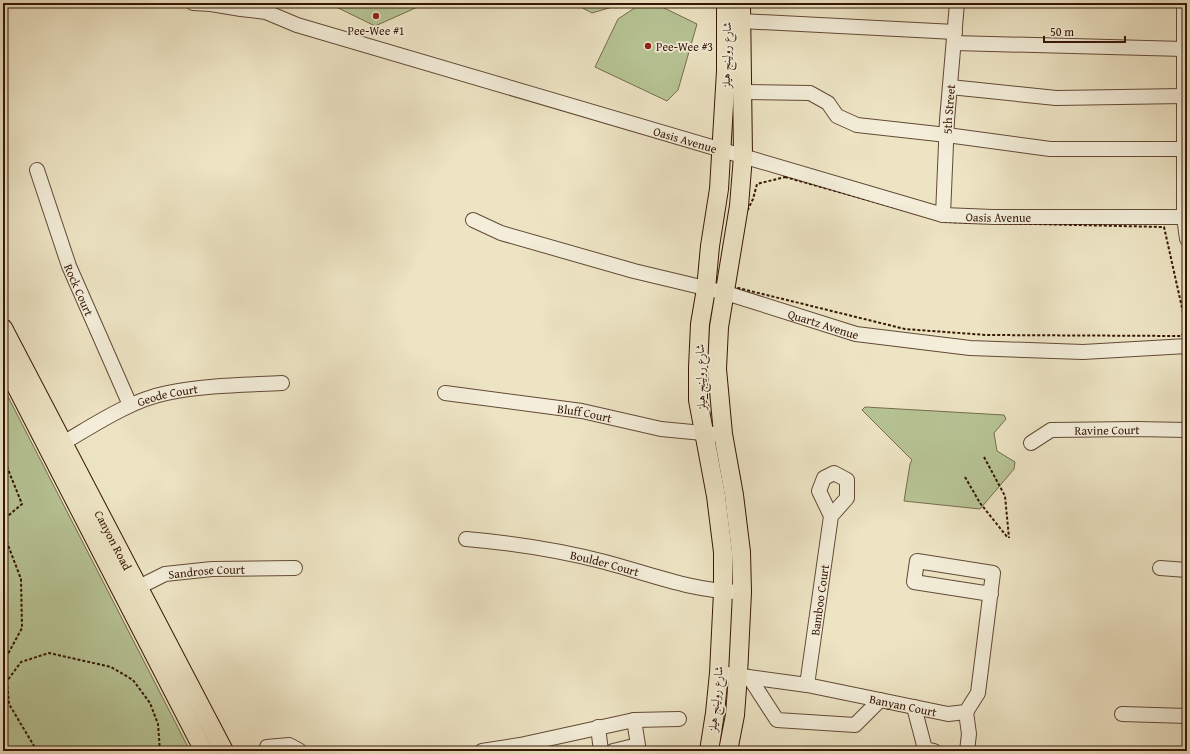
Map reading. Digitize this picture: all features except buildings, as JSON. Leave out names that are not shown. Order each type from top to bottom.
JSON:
[{"type":"main road","name":"شارع رولينج هيلز","points":[[709,751],[719,673],[723,592],[722,545],[716,496],[698,400],[698,368],[700,324],[719,189],[722,150],[726,71],[726,3]]},
{"type":"main road","name":"شارع رولينج هيلز","points":[[728,751],[744,676],[741,552],[735,502],[723,434],[717,369],[720,327],[739,206],[743,156],[741,3]]},
{"type":"main road","name":"Canyon Road","points":[[3,328],[63,443],[204,751]]},
{"type":"main road","name":"Canyon Road","points":[[3,361],[131,591],[224,751]]},
{"type":"street","name":"Oasis Avenue","points":[[193,3],[211,4],[241,9],[266,7],[305,27],[943,215],[993,217],[1186,217]]},
{"type":"street","name":"5th Street","points":[[943,215],[950,86],[957,3]]},
{"type":"street","points":[[1184,3],[1184,150],[1187,239]]},
{"type":"street","points":[[741,21],[954,38],[1184,49]]},
{"type":"street","points":[[950,86],[1056,98],[1184,96]]},
{"type":"street","points":[[742,92],[810,94],[828,103],[837,116],[857,125],[947,135],[1050,150],[1184,150]]},
{"type":"street","name":"Rock Court","points":[[37,170],[69,266],[130,405]]},
{"type":"street","name":"Quartz Avenue","points":[[473,220],[501,233],[626,268],[726,293],[856,334],[970,348],[1083,352],[1186,343]]},
{"type":"street","name":"Geode Court","points":[[63,443],[130,405],[166,393],[217,386],[282,383]]},
{"type":"street","name":"Bluff Court","points":[[445,393],[582,411],[661,429],[704,434],[723,434]]},
{"type":"street","name":"Ravine Court","points":[[1031,443],[1051,430],[1187,430]]},
{"type":"street","name":"Bamboo Court","points":[[806,685],[831,516]]},
{"type":"street","name":"Boulder Court","points":[[466,539],[555,550],[606,562],[667,580],[723,592],[742,592]]},
{"type":"street","points":[[967,751],[968,734],[966,712],[978,693],[991,594],[993,573],[917,561],[914,582],[991,594]]},
{"type":"street","name":"Sandrose Court","points":[[131,591],[165,574],[212,569],[295,568]]},
{"type":"street","points":[[1160,568],[1187,570]]},
{"type":"street","name":"Banyan Court","points":[[719,673],[806,685],[948,714],[966,712]]},
{"type":"street","points":[[744,676],[777,720],[855,725],[880,700]]},
{"type":"street","points":[[914,707],[925,749],[934,751]]},
{"type":"street","points":[[1122,714],[1187,716]]},
{"type":"street","points":[[482,751],[521,748],[634,720],[679,719]]},
{"type":"street","points":[[613,751],[638,745],[634,720]]},
{"type":"street","points":[[598,728],[601,751]]},
{"type":"street","points":[[266,751],[267,747],[289,745],[300,751]]},
{"type":"path","points":[[785,177],[947,222],[1164,227],[1187,330],[1186,343],[986,335],[905,329],[734,287],[741,224],[753,199],[757,184],[785,177]]},
{"type":"path","points":[[3,457],[22,504],[3,520]]},
{"type":"path","points":[[965,477],[980,503],[1008,538],[1005,496],[984,457]]},
{"type":"path","points":[[3,532],[21,579],[22,628],[3,663]]},
{"type":"path","points":[[37,751],[9,704],[8,681],[21,662],[49,653],[111,667],[133,680],[150,703],[158,724],[160,751]]},
{"type":"path","points":[[3,676],[8,681]]},
{"type":"green space","name":"Pee-Wee #1","points":[[328,3],[423,3],[420,6],[375,26]]},
{"type":"green space","points":[[573,3],[626,3],[592,13]]},
{"type":"green space","name":"Pee-Wee #3","points":[[642,3],[654,3],[697,24],[678,90],[667,101],[595,67],[618,19]]},
{"type":"green space","points":[[3,387],[190,751],[3,751]]},
{"type":"green space","points":[[865,407],[1004,415],[1006,419],[994,433],[997,451],[1015,462],[1014,469],[980,509],[904,501],[912,460],[862,410]]},
{"type":"place","name":"Pee-Wee #1","points":[[376,16]]},
{"type":"place","name":"Pee-Wee #3","points":[[648,46]]}]
